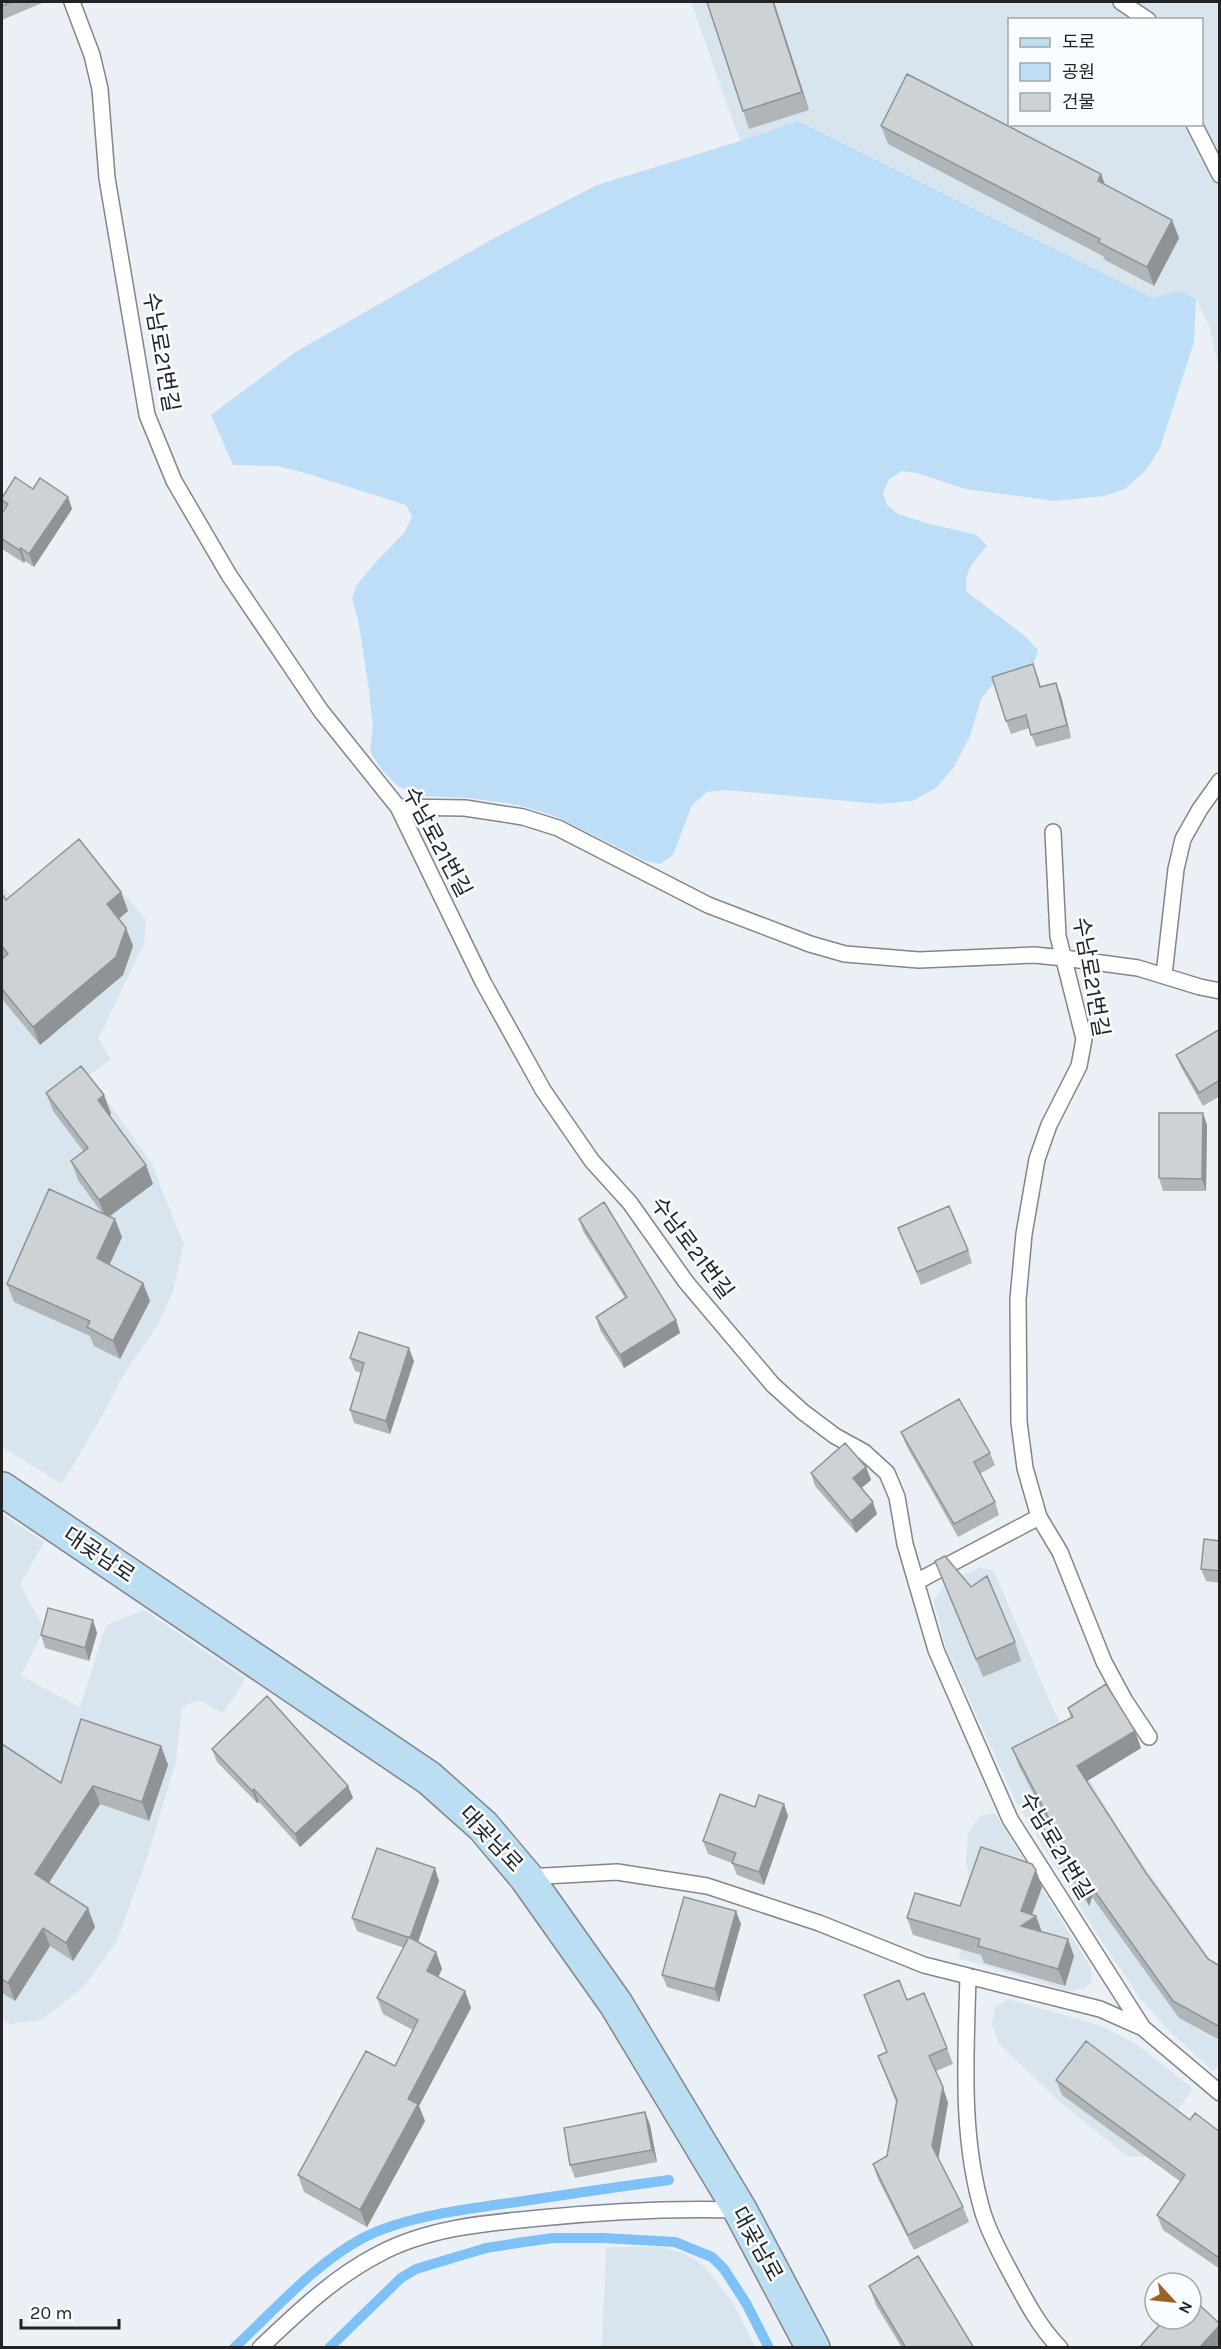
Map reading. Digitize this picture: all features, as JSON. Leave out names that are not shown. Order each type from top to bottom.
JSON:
[{"type":"street","name":"대곶남로","points":[[2,1489],[429,1778],[483,1826],[526,1877],[616,2004],[740,2210],[813,2348]]},
{"type":"lane","name":"수남로21번길","points":[[72,2],[92,55],[100,89],[107,178],[147,415],[174,481],[229,575],[321,711],[398,807],[483,982],[543,1090],[592,1161],[630,1203],[686,1282],[774,1385],[803,1412],[835,1436],[864,1452],[886,1473],[897,1497],[905,1544],[936,1650],[1010,1819],[1143,2028],[1220,2093]]},
{"type":"lane","points":[[1121,2],[1145,18]]},
{"type":"lane","points":[[1195,126],[1220,175]]},
{"type":"lane","points":[[1164,975],[1176,869],[1183,840],[1200,809],[1220,781]]},
{"type":"lane","points":[[398,807],[465,808],[524,817],[558,828],[708,905],[810,944],[845,954],[919,960],[1034,955],[1138,968],[1220,991]]},
{"type":"lane","name":"수남로21번길","points":[[1053,832],[1058,936],[1084,1039],[1079,1066],[1049,1125],[1037,1159],[1024,1234],[1018,1299],[1019,1422],[1025,1468],[1039,1517],[1060,1552],[1104,1662],[1125,1701],[1149,1737]]},
{"type":"lane","points":[[916,1582],[1039,1517]]},
{"type":"lane","points":[[526,1877],[617,1872],[707,1886],[819,1923],[924,1965],[1101,2009],[1143,2028]]},
{"type":"lane","points":[[968,1976],[967,2116],[976,2183],[983,2215],[1027,2303],[1060,2348]]},
{"type":"lane","points":[[260,2348],[319,2294],[350,2270],[379,2253],[432,2234],[510,2221],[605,2212],[677,2208],[740,2210]]},
{"type":"shaded area","points":[[691,2],[1219,2],[1219,368],[1209,325],[1196,299],[1178,291],[1154,299],[798,121],[740,141]]},
{"type":"shaded area","points":[[85,847],[146,920],[144,944],[98,1039],[111,1059],[89,1075],[151,1162],[184,1245],[173,1291],[158,1324],[124,1374],[62,1484],[2,1447],[2,885],[16,903]]},
{"type":"shaded area","points":[[2,1514],[44,1542],[20,1585],[44,1628],[21,1676],[80,1707],[106,1625],[144,1610],[246,1679],[223,1713],[199,1700],[182,1707],[176,1762],[148,1855],[117,1941],[84,1987],[41,2020],[10,2024],[2,2018]]},
{"type":"shaded area","points":[[981,1567],[994,1571],[1051,1704],[1081,1765],[1124,1837],[1219,1972],[1219,2066],[1213,2071],[1169,2031],[1140,1998],[1097,1934],[1016,1802],[946,1648],[934,1601],[943,1586]]},
{"type":"shaded area","points":[[995,1813],[1091,1968],[1092,1981],[1083,1989],[1068,1991],[959,1958],[969,1913],[970,1887],[966,1861],[968,1833],[980,1816]]},
{"type":"shaded area","points":[[1008,1999],[1102,2026],[1138,2045],[1193,2089],[1144,2157],[1127,2156],[1061,2103],[999,2044],[992,2025],[995,2007]]},
{"type":"shaded area","points":[[606,2247],[662,2247],[683,2253],[703,2265],[732,2301],[755,2347],[602,2347]]},
{"type":"green space","points":[[798,121],[1153,298],[1178,291],[1196,299],[1194,342],[1160,448],[1146,470],[1125,489],[1104,496],[1055,501],[965,489],[917,473],[902,471],[889,479],[883,493],[887,505],[898,514],[977,535],[987,546],[968,573],[967,592],[1025,636],[1038,650],[1033,666],[998,678],[981,699],[970,736],[954,767],[936,788],[912,801],[880,804],[725,790],[707,792],[692,805],[673,855],[660,864],[643,860],[555,816],[518,805],[469,798],[422,796],[399,787],[382,770],[370,751],[373,728],[369,690],[358,619],[352,599],[356,586],[404,533],[412,517],[406,505],[277,466],[233,465],[211,415],[294,353],[494,238],[597,185]]},
{"type":"building","points":[[707,2],[773,2],[802,92],[743,111]]},
{"type":"building","points":[[907,74],[1101,174],[1098,181],[1172,220],[1147,267],[1098,242],[1100,239],[881,126]]},
{"type":"building","points":[[15,477],[33,489],[40,478],[68,497],[29,554],[2,539],[2,513],[8,504],[2,498]]},
{"type":"building","points":[[1033,664],[1040,687],[1056,683],[1067,725],[1031,735],[1026,715],[1006,721],[992,677]]},
{"type":"building","points":[[79,839],[121,892],[107,904],[126,928],[116,957],[33,1027],[2,989],[2,959],[8,954],[2,946],[2,894],[6,900]]},
{"type":"building","points":[[1220,1029],[1220,1080],[1199,1093],[1176,1055]]},
{"type":"building","points":[[81,1066],[104,1095],[98,1100],[146,1165],[99,1200],[71,1161],[88,1148],[46,1093]]},
{"type":"building","points":[[1159,1113],[1203,1113],[1202,1179],[1159,1178]]},
{"type":"building","points":[[49,1189],[115,1219],[97,1258],[143,1283],[113,1341],[87,1327],[90,1321],[7,1284]]},
{"type":"building","points":[[604,1202],[676,1320],[620,1355],[596,1317],[627,1297],[579,1219]]},
{"type":"building","points":[[949,1206],[968,1250],[917,1272],[898,1228]]},
{"type":"building","points":[[359,1332],[409,1348],[386,1421],[350,1410],[364,1363],[350,1358]]},
{"type":"building","points":[[959,1399],[990,1453],[974,1462],[995,1502],[954,1524],[901,1432]]},
{"type":"building","points":[[845,1443],[866,1467],[853,1478],[873,1502],[851,1521],[811,1473]]},
{"type":"building","points":[[1204,1539],[1220,1541],[1220,1571],[1201,1569]]},
{"type":"building","points":[[945,1556],[971,1587],[987,1576],[1015,1642],[976,1659],[935,1561]]},
{"type":"building","points":[[48,1608],[93,1620],[85,1648],[41,1635]]},
{"type":"building","points":[[1106,1684],[1135,1731],[1077,1766],[1146,1873],[1208,1959],[1220,1966],[1220,2027],[1173,2001],[1086,1879],[1083,1888],[1045,1830],[1057,1834],[1012,1748],[1073,1717],[1068,1708]]},
{"type":"building","points":[[267,1696],[348,1786],[295,1834],[254,1789],[252,1791],[212,1749]]},
{"type":"building","points":[[81,1719],[161,1746],[142,1802],[93,1786],[35,1874],[88,1908],[66,1943],[43,1928],[8,1983],[2,1979],[2,1744],[61,1783]]},
{"type":"building","points":[[720,1794],[755,1807],[759,1795],[784,1804],[759,1872],[732,1863],[736,1853],[703,1841]]},
{"type":"building","points":[[981,1847],[1032,1864],[1036,1870],[1021,1911],[1036,1916],[1021,1926],[1068,1939],[1058,1969],[978,1946],[980,1939],[907,1918],[915,1893],[960,1906]]},
{"type":"building","points":[[377,1848],[435,1868],[410,1938],[352,1918]]},
{"type":"building","points":[[684,1897],[736,1911],[715,1989],[662,1975]]},
{"type":"building","points":[[409,1937],[436,1952],[427,1971],[465,1991],[408,2099],[418,2104],[360,2210],[298,2175],[366,2051],[395,2066],[418,2020],[377,1998]]},
{"type":"building","points":[[899,1980],[907,2000],[924,1993],[947,2048],[929,2056],[943,2087],[932,2146],[963,2207],[908,2235],[873,2164],[887,2156],[897,2100],[878,2056],[887,2052],[864,1995]]},
{"type":"building","points":[[1086,2041],[1190,2120],[1195,2113],[1220,2132],[1220,2254],[1218,2257],[1157,2215],[1185,2175],[1056,2080]]},
{"type":"building","points":[[645,2112],[652,2150],[570,2165],[564,2128]]},
{"type":"building","points":[[918,2256],[974,2348],[906,2348],[869,2286]]},
{"type":"building","points":[[1203,2308],[1220,2324],[1199,2348],[1139,2348],[1154,2331],[1203,2331]]},
{"type":"waterway","points":[[234,2348],[311,2274],[345,2249],[379,2231],[415,2219],[454,2211],[669,2180]]},
{"type":"waterway","points":[[329,2348],[401,2278],[416,2269],[486,2248],[553,2238],[675,2242],[712,2257],[724,2269],[746,2303],[769,2348]]}]
